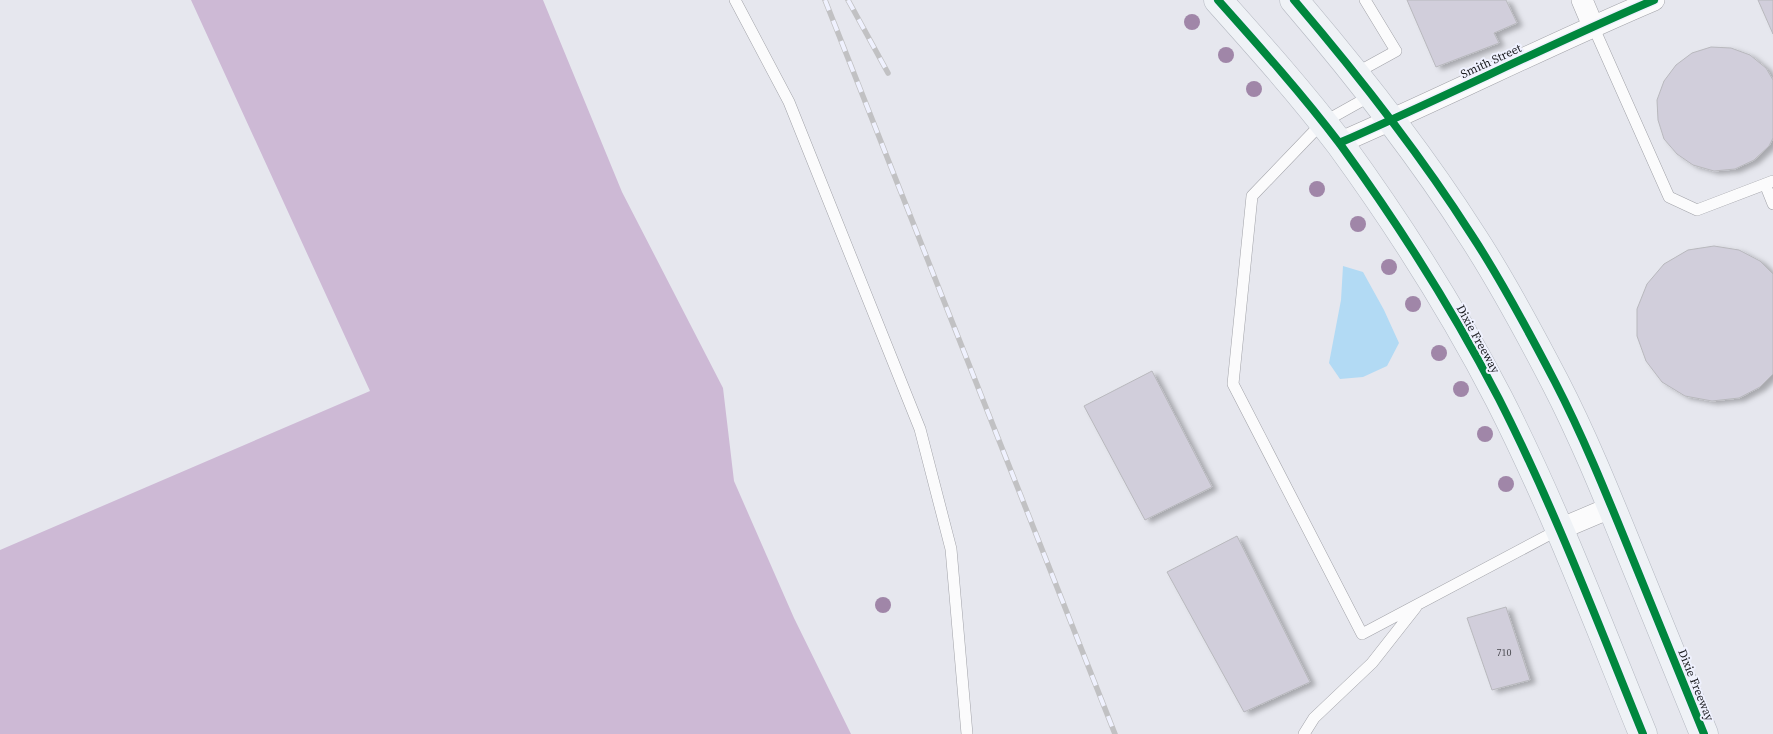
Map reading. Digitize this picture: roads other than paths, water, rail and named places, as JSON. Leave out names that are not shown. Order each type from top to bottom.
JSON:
[{"type":"main road","name":"Dixie Freeway","points":[[1218,0],[1292,85],[1330,133],[1384,207],[1427,272],[1460,328],[1527,455],[1560,529],[1643,734]]},
{"type":"main road","name":"Dixie Freeway","points":[[1294,0],[1364,84],[1434,178],[1472,236],[1514,307],[1555,383],[1612,507],[1704,734]]},
{"type":"street","points":[[1582,0],[1592,26]]},
{"type":"street","name":"Smith Street","points":[[1330,133],[1392,120],[1592,26],[1654,0]]},
{"type":"street","points":[[1560,529],[1612,507]]},
{"type":"lane","points":[[735,0],[789,102],[920,429],[951,549],[967,734]]},
{"type":"lane","points":[[1365,0],[1396,50],[1364,84],[1330,133],[1252,196],[1233,384],[1362,634],[1560,529]]},
{"type":"lane","points":[[1592,26],[1669,197],[1697,210],[1769,182],[1773,204]]},
{"type":"lane","points":[[1304,734],[1314,718],[1372,662],[1418,604]]},
{"type":"water","points":[[1343,266],[1363,272],[1384,310],[1399,343],[1387,366],[1363,377],[1340,379],[1329,363],[1341,300]]},
{"type":"railway","points":[[825,0],[1115,734]]},
{"type":"railway","points":[[848,0],[888,73]]}]
